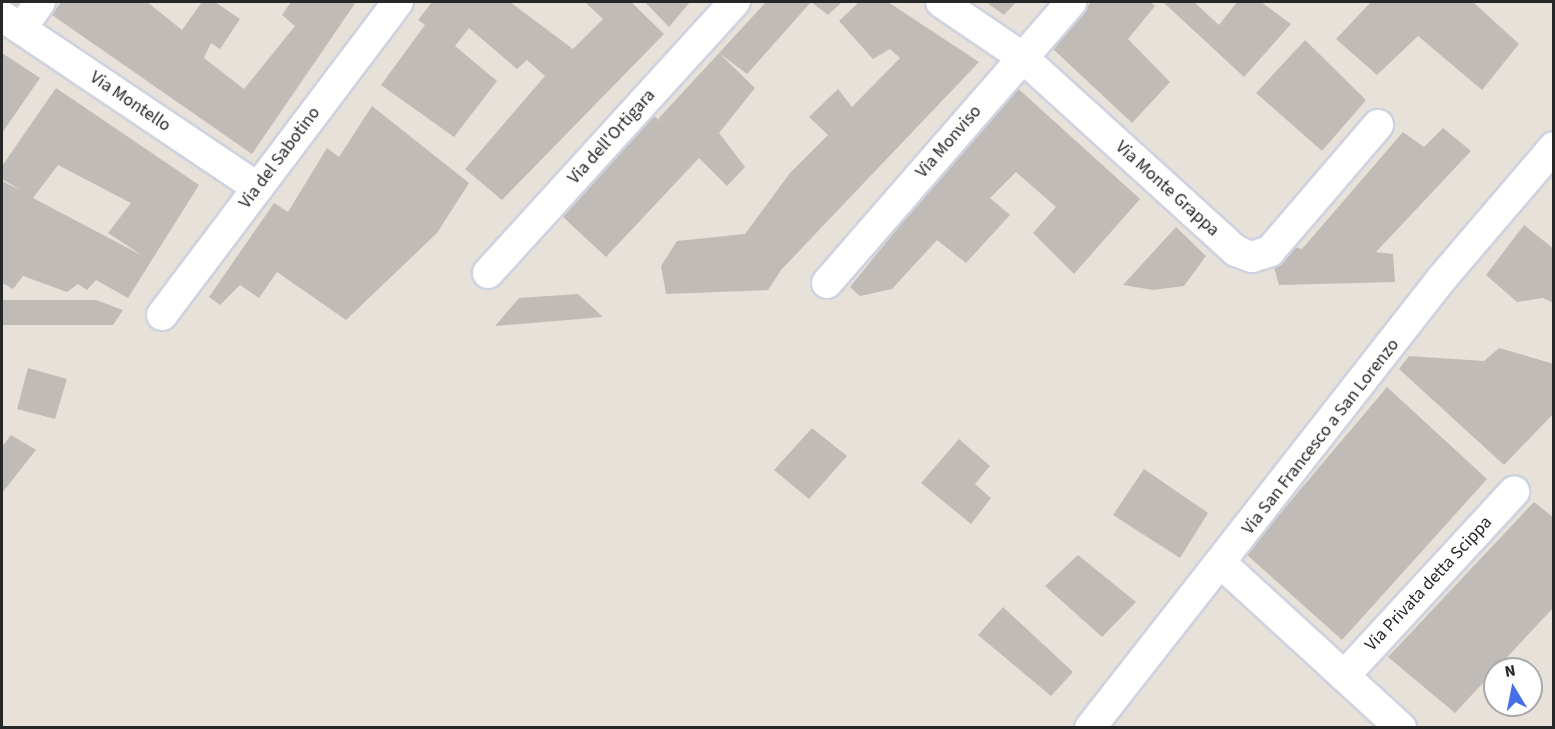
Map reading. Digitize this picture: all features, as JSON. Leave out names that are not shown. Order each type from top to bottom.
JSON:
[{"type":"street","points":[[11,22],[40,2]]},
{"type":"street","name":"Via del Sabotino","points":[[162,315],[399,2]]},
{"type":"street","name":"Via dell'Ortigara","points":[[488,273],[735,2]]},
{"type":"street","name":"Via Monte Grappa","points":[[941,2],[1022,57],[1236,251],[1252,257],[1270,251],[1378,125]]},
{"type":"street","name":"Via Monviso","points":[[827,283],[1071,2]]},
{"type":"street","name":"Via Montello","points":[[11,22],[258,188]]},
{"type":"street","name":"Via San Francesco a San Lorenzo","points":[[1090,728],[1222,564],[1443,276],[1554,147]]},
{"type":"street","name":"Via Privata detta Scippa","points":[[1344,676],[1514,492]]},
{"type":"street","points":[[1222,564],[1401,728]]},
{"type":"building","points":[[61,2],[147,2],[182,30],[202,2],[215,2],[240,19],[220,49],[211,43],[204,58],[244,89],[295,26],[282,15],[291,2],[356,2],[252,154],[52,15]]},
{"type":"building","points":[[432,2],[510,2],[573,49],[603,19],[585,2],[631,2],[664,34],[502,200],[465,169],[545,76],[527,60],[517,69],[469,28],[455,46],[497,81],[454,137],[381,85],[425,25],[418,20]]},
{"type":"building","points":[[645,2],[690,2],[669,27]]},
{"type":"building","points":[[766,2],[811,2],[747,74],[719,53]]},
{"type":"building","points":[[811,2],[842,2],[828,15]]},
{"type":"building","points":[[859,2],[888,2],[979,62],[781,270],[768,290],[666,294],[661,266],[677,241],[745,234],[790,173],[828,135],[809,117],[838,89],[852,107],[900,58],[890,49],[873,59],[839,21]]},
{"type":"building","points":[[986,2],[1016,2],[1004,15]]},
{"type":"building","points":[[1091,2],[1150,2],[1155,6],[1128,39],[1170,82],[1132,123],[1052,48]]},
{"type":"building","points":[[1163,2],[1194,2],[1219,25],[1237,2],[1261,2],[1291,24],[1244,77]]},
{"type":"building","points":[[1371,2],[1473,2],[1519,44],[1482,90],[1418,36],[1377,75],[1336,39]]},
{"type":"building","points":[[1305,40],[1366,100],[1322,151],[1256,93]]},
{"type":"building","points":[[2,53],[40,78],[2,133]]},
{"type":"building","points":[[719,53],[755,88],[719,133],[745,167],[727,186],[699,158],[606,257],[563,217],[654,116],[667,127],[658,119]]},
{"type":"building","points":[[1014,85],[1140,199],[1074,274],[1033,233],[1056,207],[1016,172],[990,198],[1010,215],[966,263],[937,240],[892,289],[860,296],[850,287]]},
{"type":"building","points":[[56,88],[199,185],[128,298],[96,280],[87,290],[78,284],[67,292],[23,276],[13,289],[2,283],[2,181],[22,191],[2,179],[2,166]],"holes":[[[58,165],[131,203],[108,233],[143,256],[33,198]]]},
{"type":"building","points":[[372,106],[469,183],[437,233],[346,320],[277,272],[259,298],[240,285],[220,305],[209,297],[274,203],[288,212],[327,148],[339,157]]},
{"type":"building","points":[[1443,128],[1471,151],[1376,252],[1393,254],[1395,282],[1279,285],[1273,264],[1290,246],[1302,249],[1403,132],[1424,147]]},
{"type":"building","points":[[1524,225],[1554,249],[1554,303],[1543,298],[1517,302],[1486,275]]},
{"type":"building","points":[[1176,227],[1206,256],[1184,286],[1153,290],[1123,285]]},
{"type":"building","points":[[578,294],[603,317],[495,326],[519,298]]},
{"type":"building","points":[[2,300],[96,300],[123,310],[113,325],[2,325]]},
{"type":"building","points":[[1499,348],[1554,364],[1554,413],[1504,465],[1399,369],[1409,356],[1484,361]]},
{"type":"building","points":[[28,368],[67,379],[55,419],[17,409]]},
{"type":"building","points":[[1387,387],[1487,479],[1342,640],[1246,554]]},
{"type":"building","points":[[812,428],[847,456],[809,499],[774,470]]},
{"type":"building","points":[[11,435],[36,450],[2,493],[2,447]]},
{"type":"building","points":[[959,439],[990,466],[975,484],[991,498],[971,524],[921,483]]},
{"type":"building","points":[[1144,469],[1208,513],[1180,558],[1113,515]]},
{"type":"building","points":[[1534,502],[1554,518],[1554,607],[1507,657],[1483,657],[1483,683],[1455,713],[1388,657]]},
{"type":"building","points":[[1078,555],[1136,602],[1102,637],[1045,586]]},
{"type":"building","points":[[1003,607],[1073,672],[1051,696],[978,635]]}]
